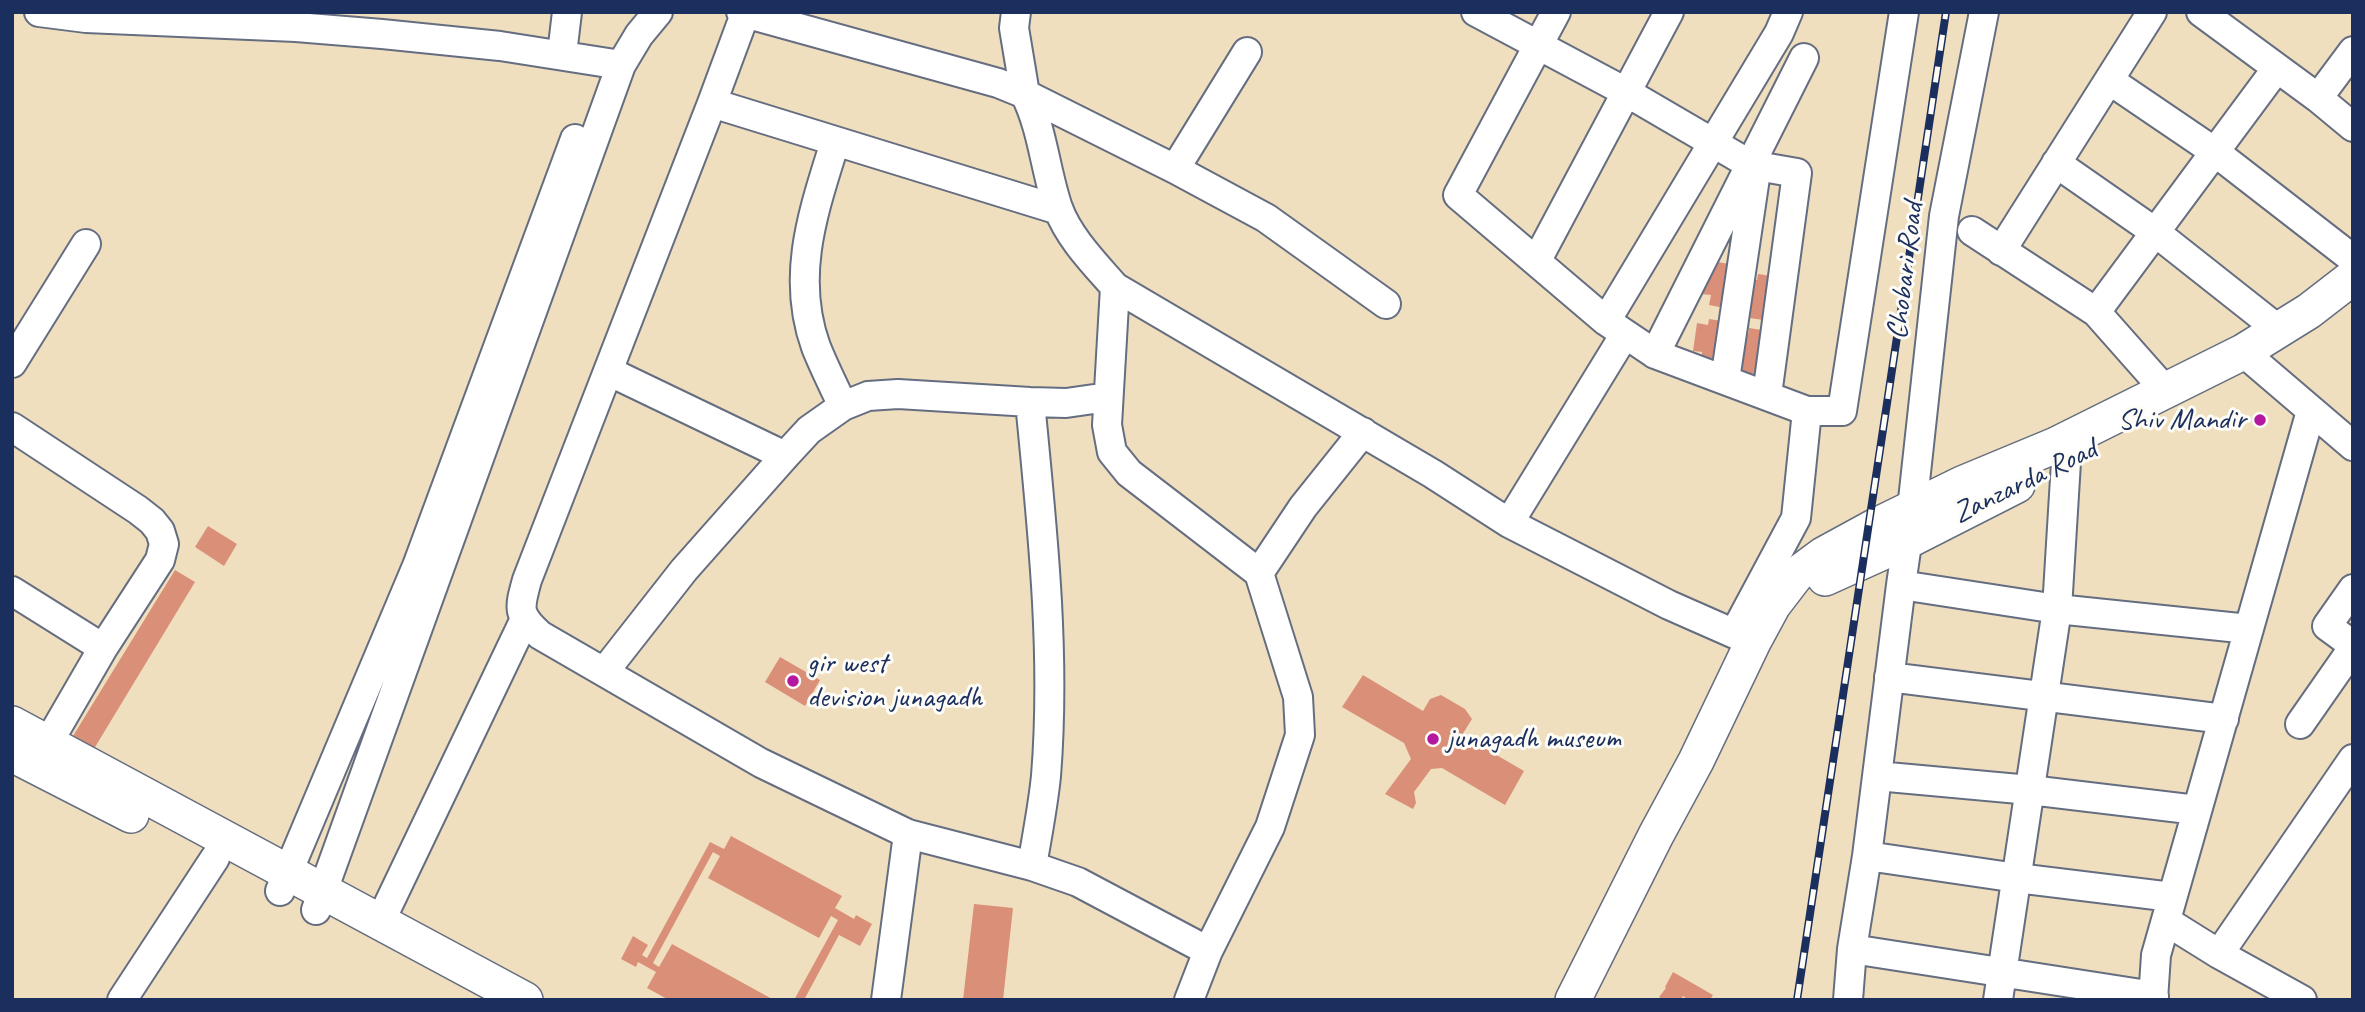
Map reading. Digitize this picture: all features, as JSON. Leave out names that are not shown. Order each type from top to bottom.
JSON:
[{"type":"main road","points":[[1910,525],[1962,484],[2056,445],[2165,390],[2251,359],[2279,330],[2353,277]]},
{"type":"main road","name":"Zanzarda Road","points":[[1749,647],[1791,609],[1810,587],[1910,525],[1993,496],[2204,396],[2251,359],[2353,299]]},
{"type":"main road","points":[[1573,1000],[1696,761],[1749,647]]},
{"type":"main road","points":[[1594,1000],[1662,868],[1749,647]]},
{"type":"main road","points":[[12,724],[319,901],[481,1000]]},
{"type":"main road","points":[[12,754],[215,858],[284,882]]},
{"type":"main road","points":[[319,901],[380,922],[525,1000]]},
{"type":"street","points":[[39,12],[383,23],[500,46],[613,64]]},
{"type":"street","points":[[562,54],[566,12]]},
{"type":"street","points":[[319,901],[631,12]]},
{"type":"street","points":[[284,882],[416,566],[550,201],[613,64],[658,12]]},
{"type":"street","points":[[1016,12],[1014,28],[1025,94],[1035,115],[1059,210],[1086,254],[1115,287],[1363,432],[1509,523],[1749,647],[1796,518],[1807,411]]},
{"type":"street","points":[[1476,12],[1626,92],[1754,165],[1797,173],[1767,394]]},
{"type":"street","points":[[1556,12],[1458,195],[1616,327],[1655,354],[1807,411],[1842,411],[1903,12]]},
{"type":"street","points":[[1536,260],[1669,12]]},
{"type":"street","points":[[1509,523],[1713,143],[1779,33],[1788,12]]},
{"type":"street","name":"Chobari Road","points":[[1848,1000],[1852,948],[1867,856],[1900,585],[1910,525],[1944,216],[1984,12]]},
{"type":"street","points":[[2001,251],[2151,12]]},
{"type":"street","points":[[2201,12],[2353,127]]},
{"type":"street","points":[[1209,951],[1078,882],[1032,866],[908,834],[761,763],[540,635],[524,621],[520,606],[527,580],[712,103],[743,13],[998,83],[1025,94],[1266,218],[1386,304]]},
{"type":"street","points":[[2318,98],[2353,51]]},
{"type":"street","points":[[1175,169],[1247,52]]},
{"type":"street","points":[[1655,354],[1754,165],[1804,58]]},
{"type":"street","points":[[2096,312],[2277,68]]},
{"type":"street","points":[[2109,80],[2215,152],[2353,259]]},
{"type":"street","points":[[712,103],[1059,210]]},
{"type":"street","points":[[835,142],[809,229],[804,264],[807,305],[816,345],[843,406]]},
{"type":"street","points":[[2056,163],[2155,232],[2279,330]]},
{"type":"street","points":[[1725,380],[1754,165]]},
{"type":"street","points":[[1972,231],[2096,312],[2165,390]]},
{"type":"street","points":[[12,363],[86,244]]},
{"type":"street","points":[[1115,287],[1107,425],[1112,452],[1129,473],[1259,573],[1298,697],[1300,735],[1270,827],[1209,951],[1189,1000]]},
{"type":"street","points":[[2251,359],[2353,446]]},
{"type":"street","points":[[608,372],[785,456]]},
{"type":"street","points":[[604,672],[684,570],[785,456],[809,430],[843,406],[869,396],[898,394],[1066,403],[1108,397]]},
{"type":"street","points":[[1030,402],[1043,550],[1048,666],[1045,777],[1032,866]]},
{"type":"street","points":[[1852,948],[2000,986],[2154,998],[2156,955],[2311,411]]},
{"type":"street","points":[[12,427],[138,510],[160,531],[164,544],[160,559],[103,648],[48,743]]},
{"type":"street","points":[[1259,573],[1303,507],[1363,432]]},
{"type":"street","points":[[2000,986],[2057,609],[2066,462]]},
{"type":"street","points":[[1900,585],[2057,609],[2249,629]]},
{"type":"street","points":[[2300,723],[2353,646],[2327,626],[2353,589]]},
{"type":"street","points":[[12,592],[103,648]]},
{"type":"street","points":[[380,922],[524,621]]},
{"type":"street","points":[[1889,677],[2224,719]]},
{"type":"street","points":[[2219,954],[2353,759]]},
{"type":"street","points":[[1877,776],[2030,790],[2197,810]]},
{"type":"street","points":[[886,1000],[908,834]]},
{"type":"street","points":[[1867,856],[2017,878],[2169,909],[2219,954],[2302,1000]]},
{"type":"street","points":[[122,1000],[215,858]]},
{"type":"building","points":[[1717,262],[1737,265],[1730,309],[1709,305],[1711,295],[1701,294],[1705,266],[1716,268]]},
{"type":"building","points":[[1758,274],[1778,277],[1770,321],[1750,318],[1751,307],[1742,306],[1746,278],[1757,280]]},
{"type":"building","points":[[1709,319],[1729,322],[1722,366],[1701,362],[1702,352],[1693,351],[1697,323],[1708,325]]},
{"type":"building","points":[[1749,328],[1768,331],[1762,375],[1741,372],[1742,362],[1732,361],[1736,333],[1748,335]]},
{"type":"building","points":[[208,526],[237,544],[224,566],[195,547]]},
{"type":"building","points":[[175,570],[195,582],[86,762],[65,749]]},
{"type":"building","name":"gir west devision junagadh","points":[[780,657],[820,680],[805,706],[765,682]]},
{"type":"building","name":"junagadh museum","points":[[1363,675],[1423,711],[1430,699],[1441,695],[1465,709],[1472,719],[1462,735],[1524,771],[1505,805],[1442,768],[1431,769],[1414,792],[1416,803],[1413,809],[1385,794],[1411,759],[1404,743],[1342,707]]},
{"type":"building","points":[[731,836],[842,896],[835,908],[854,919],[856,915],[872,924],[860,946],[839,935],[804,1000],[794,1000],[838,920],[831,916],[819,938],[708,878],[720,856],[713,852],[653,963],[659,967],[672,944],[774,1000],[669,1000],[647,988],[656,972],[638,962],[636,967],[621,959],[633,936],[648,945],[642,955],[647,958],[710,842],[724,849]]},
{"type":"building","points":[[974,904],[1013,908],[1003,1000],[963,1000]]},
{"type":"building","points":[[1673,972],[1713,995],[1710,1000],[1688,1000],[1683,996],[1681,1000],[1663,1000],[1659,997]]},
{"type":"railway","points":[[1797,1000],[1946,12]]},
{"type":"place","name":"Shiv Mandir","points":[[2260,420]]},
{"type":"place","name":"gir west devision junagadh","points":[[793,681]]},
{"type":"place","name":"junagadh museum","points":[[1433,739]]}]
